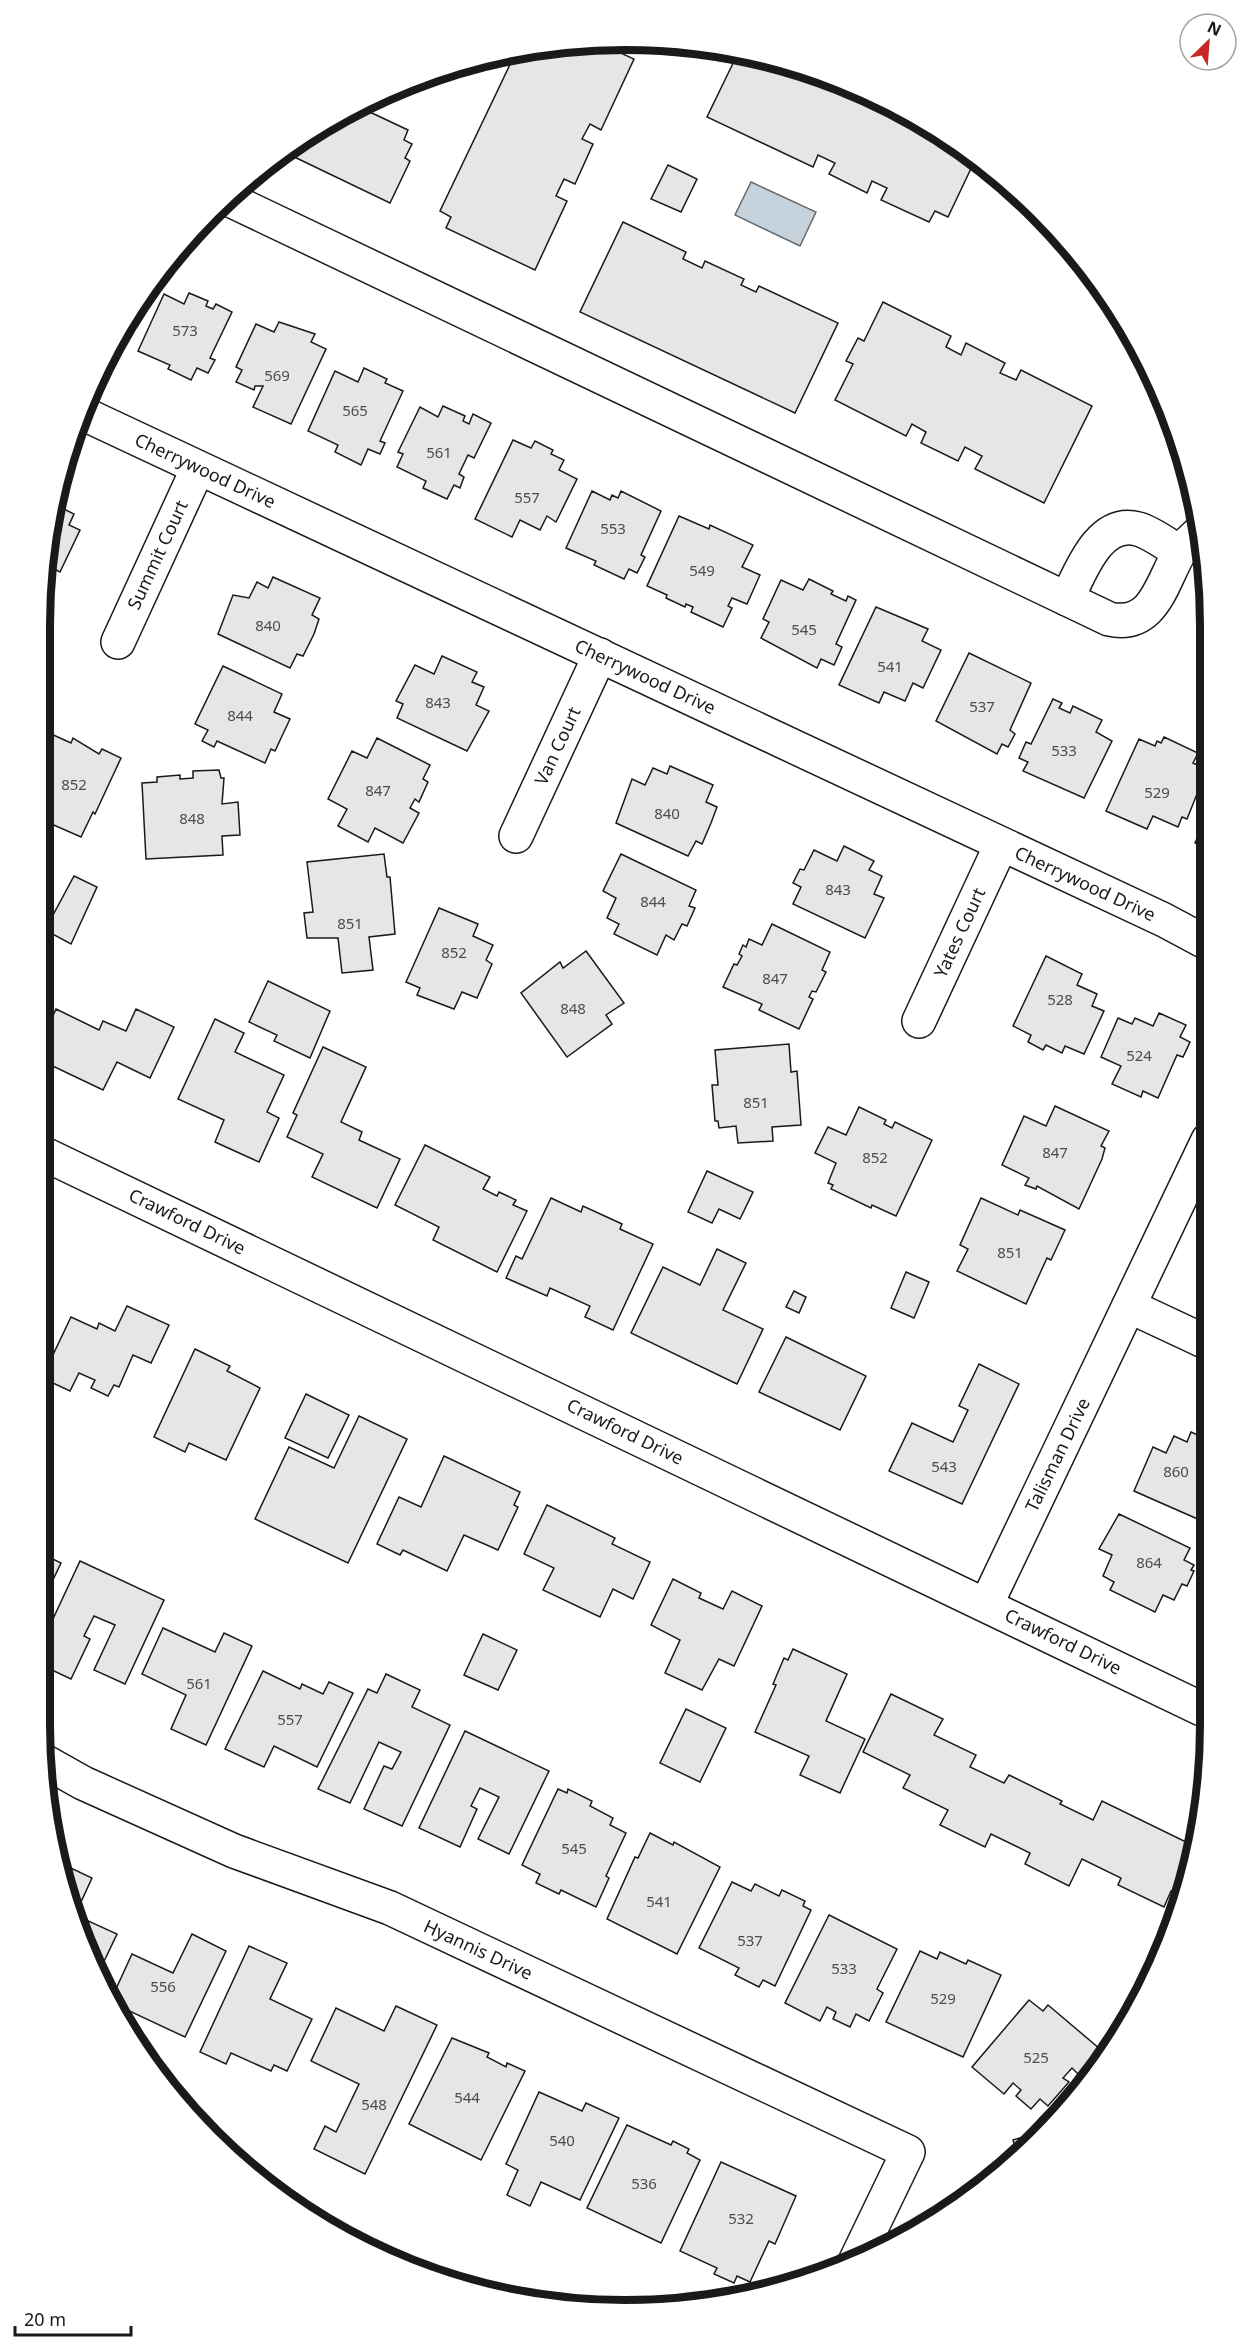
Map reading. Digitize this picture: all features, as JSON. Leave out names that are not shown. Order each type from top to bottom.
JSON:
[{"type":"street","points":[[235,202],[1067,599],[1109,619],[1136,619],[1145,614],[1156,600],[1190,542],[1129,527],[1108,534],[1094,548],[1067,599]]},
{"type":"street","name":"Cherrywood Drive","points":[[89,416],[1164,920],[1201,940]]},
{"type":"street","name":"Summit Court","points":[[118,642],[198,468]]},
{"type":"street","name":"Van Court","points":[[516,836],[600,655]]},
{"type":"street","name":"Yates Court","points":[[919,1021],[1001,845]]},
{"type":"street","name":"Talisman Drive","points":[[986,1605],[1201,1155]]},
{"type":"street","name":"Crawford Drive","points":[[49,1156],[1201,1709]]},
{"type":"street","points":[[1129,1306],[1201,1340]]},
{"type":"street","name":"Hyannis Drive","points":[[51,1765],[83,1783],[234,1851],[390,1908],[908,2152],[861,2250]]},
{"type":"shaded area","points":[[751,182],[816,212],[800,246],[735,215]]},
{"type":"building","points":[[615,50],[634,59],[601,130],[590,124],[582,139],[593,144],[575,184],[564,179],[556,196],[567,201],[535,270],[446,228],[451,217],[440,211],[512,61],[550,54]]},
{"type":"building","points":[[734,61],[774,69],[845,93],[913,127],[972,166],[948,217],[935,211],[929,222],[881,200],[887,188],[872,181],[867,193],[829,174],[835,163],[818,155],[813,167],[707,117]]},
{"type":"building","points":[[367,111],[408,130],[404,140],[412,144],[405,158],[410,161],[390,203],[292,156]]},
{"type":"building","points":[[668,165],[697,179],[681,212],[651,199]]},
{"type":"building","points":[[623,222],[686,252],[683,259],[702,268],[705,261],[744,279],[741,285],[756,292],[759,286],[838,323],[795,413],[580,312]]},
{"type":"building","points":[[189,293],[208,301],[206,306],[213,309],[216,304],[232,312],[210,358],[215,360],[208,373],[197,368],[191,380],[168,369],[170,365],[138,351],[164,294],[184,304]]},
{"type":"building","points":[[883,302],[951,336],[946,347],[961,355],[966,343],[1005,363],[1000,373],[1016,380],[1021,370],[1092,406],[1044,503],[975,469],[982,456],[965,447],[958,461],[921,443],[926,432],[912,424],[906,436],[835,400],[853,364],[846,361],[858,338],[864,341]]},
{"type":"building","points":[[279,322],[315,334],[311,342],[326,349],[291,424],[253,407],[263,386],[255,386],[254,390],[236,382],[242,370],[236,367],[256,324],[274,332]]},
{"type":"building","points":[[364,368],[387,379],[385,383],[403,391],[380,441],[385,443],[380,454],[368,449],[361,465],[335,452],[338,445],[308,431],[335,371],[358,382]]},
{"type":"building","points":[[443,406],[465,416],[463,421],[469,424],[473,414],[491,423],[474,458],[468,455],[459,474],[464,477],[460,488],[454,485],[447,499],[423,488],[426,481],[397,467],[403,454],[398,452],[420,407],[438,417]]},
{"type":"building","points":[[513,440],[531,448],[535,441],[553,450],[551,454],[564,460],[559,470],[577,479],[556,522],[547,516],[540,530],[520,520],[512,537],[475,519]]},
{"type":"building","points":[[592,491],[610,500],[612,495],[618,498],[621,491],[661,511],[641,555],[645,557],[637,573],[629,569],[624,579],[594,565],[596,561],[566,548]]},
{"type":"building","points":[[62,508],[74,514],[69,525],[80,530],[60,572],[53,568]]},
{"type":"building","points":[[679,516],[709,529],[710,525],[753,545],[742,567],[760,575],[747,604],[732,598],[728,606],[732,608],[723,627],[691,612],[693,607],[686,604],[685,607],[647,586]]},
{"type":"building","points":[[273,577],[320,598],[312,615],[319,619],[314,634],[303,656],[297,654],[290,668],[218,634],[233,595],[249,598],[257,582],[268,588]]},
{"type":"building","points":[[809,579],[833,591],[831,594],[846,601],[848,596],[856,600],[836,644],[842,647],[834,665],[821,659],[817,668],[761,638],[769,622],[763,619],[781,580],[803,590]]},
{"type":"building","points":[[876,607],[928,629],[922,641],[941,650],[923,688],[913,683],[905,701],[884,692],[879,703],[839,685]]},
{"type":"building","points":[[969,653],[1031,683],[1010,730],[1015,734],[1008,747],[1002,744],[997,754],[936,721]]},
{"type":"building","points":[[442,656],[477,672],[472,682],[484,687],[476,705],[489,711],[467,751],[397,718],[403,704],[396,701],[415,665],[434,674]]},
{"type":"building","points":[[223,666],[282,694],[274,712],[290,719],[275,751],[271,749],[265,763],[217,741],[214,747],[202,741],[208,730],[195,724]]},
{"type":"building","points":[[1053,699],[1062,703],[1059,708],[1070,713],[1073,706],[1102,720],[1096,732],[1112,741],[1084,798],[1023,771],[1028,762],[1019,758],[1026,742],[1031,744]]},
{"type":"building","points":[[49,733],[71,743],[73,738],[99,754],[102,749],[121,758],[95,814],[93,812],[81,837],[49,823]]},
{"type":"building","points":[[1164,737],[1198,753],[1193,763],[1201,766],[1201,784],[1187,819],[1182,817],[1178,827],[1153,816],[1147,829],[1106,811],[1139,739],[1155,746],[1157,741],[1161,743]]},
{"type":"building","points":[[377,738],[430,765],[423,779],[428,782],[419,802],[415,799],[410,808],[419,813],[403,843],[375,828],[368,842],[338,826],[347,809],[328,799],[352,751],[367,758]]},
{"type":"building","points":[[670,766],[713,785],[706,802],[717,807],[702,844],[696,841],[688,856],[616,823],[632,779],[645,785],[653,768],[667,774]]},
{"type":"building","points":[[219,770],[221,778],[224,778],[222,804],[238,802],[240,835],[222,836],[223,855],[146,859],[142,783],[157,782],[157,777],[180,775],[180,779],[193,778],[193,771]]},
{"type":"building","points":[[1201,830],[1201,846],[1195,843]]},
{"type":"building","points":[[844,846],[874,861],[869,870],[882,876],[874,894],[884,898],[865,938],[793,904],[801,887],[793,883],[800,869],[804,870],[814,850],[837,861]]},
{"type":"building","points":[[384,854],[387,877],[390,877],[395,934],[369,937],[373,970],[342,973],[338,938],[307,938],[304,913],[313,912],[307,862]]},
{"type":"building","points":[[621,854],[696,890],[689,906],[695,908],[687,926],[682,924],[674,940],[666,935],[657,955],[614,934],[619,924],[607,918],[616,898],[603,891]]},
{"type":"building","points":[[74,876],[97,887],[71,944],[49,932],[49,923]]},
{"type":"building","points":[[439,908],[478,924],[473,936],[493,945],[486,960],[492,964],[477,998],[462,992],[454,1009],[417,995],[420,988],[406,982]]},
{"type":"building","points":[[772,924],[830,952],[822,970],[826,972],[816,992],[812,991],[809,997],[813,999],[799,1029],[759,1010],[762,1004],[723,987],[734,964],[737,965],[742,956],[739,954],[743,945],[746,947],[749,939],[762,945]]},
{"type":"building","points":[[586,951],[624,1003],[606,1015],[612,1024],[567,1057],[521,993],[560,962],[563,968]]},
{"type":"building","points":[[1046,956],[1082,974],[1077,985],[1097,994],[1092,1006],[1104,1011],[1084,1054],[1065,1046],[1062,1053],[1046,1045],[1043,1050],[1028,1042],[1031,1035],[1013,1026]]},
{"type":"building","points":[[268,981],[330,1011],[310,1058],[274,1041],[277,1035],[249,1022]]},
{"type":"building","points":[[56,1009],[99,1030],[103,1021],[126,1031],[136,1009],[174,1027],[150,1078],[117,1062],[103,1090],[49,1064],[49,1024]]},
{"type":"building","points":[[1159,1013],[1186,1025],[1180,1037],[1190,1042],[1183,1057],[1177,1055],[1158,1098],[1143,1091],[1141,1097],[1112,1084],[1121,1066],[1101,1057],[1118,1018],[1132,1024],[1135,1018],[1153,1026]]},
{"type":"building","points":[[215,1019],[244,1033],[235,1052],[284,1075],[267,1112],[279,1118],[259,1162],[215,1142],[224,1120],[178,1099]]},
{"type":"building","points":[[789,1044],[791,1072],[797,1071],[801,1125],[772,1127],[773,1141],[738,1143],[736,1126],[719,1128],[718,1121],[715,1121],[712,1085],[718,1085],[715,1050]]},
{"type":"building","points":[[323,1047],[366,1067],[341,1122],[362,1132],[359,1140],[400,1159],[377,1208],[312,1177],[323,1154],[287,1137],[297,1115],[293,1113]]},
{"type":"building","points":[[1055,1106],[1109,1131],[1101,1146],[1105,1148],[1102,1159],[1079,1209],[1037,1186],[1036,1189],[1025,1185],[1029,1178],[1002,1165],[1024,1116],[1046,1126]]},
{"type":"building","points":[[859,1107],[886,1120],[884,1124],[892,1128],[895,1122],[932,1140],[896,1216],[872,1205],[871,1208],[831,1189],[833,1185],[828,1183],[836,1163],[815,1153],[828,1127],[846,1135]]},
{"type":"building","points":[[425,1145],[490,1177],[483,1189],[497,1196],[499,1192],[516,1200],[513,1205],[527,1211],[497,1272],[433,1240],[439,1227],[395,1205]]},
{"type":"building","points":[[707,1171],[753,1192],[740,1219],[719,1209],[712,1223],[688,1212]]},
{"type":"building","points":[[551,1198],[581,1212],[583,1206],[622,1224],[620,1229],[653,1244],[613,1330],[585,1317],[590,1306],[550,1288],[547,1296],[506,1278],[516,1256],[522,1259]]},
{"type":"building","points":[[981,1198],[1018,1215],[1020,1210],[1065,1230],[1051,1260],[1047,1258],[1026,1304],[957,1271],[968,1249],[960,1245]]},
{"type":"building","points":[[717,1249],[746,1263],[723,1310],[763,1329],[737,1384],[631,1333],[663,1267],[700,1285]]},
{"type":"building","points":[[906,1272],[929,1282],[914,1318],[891,1308]]},
{"type":"building","points":[[794,1291],[806,1297],[799,1313],[786,1307]]},
{"type":"building","points":[[127,1306],[169,1325],[151,1363],[133,1355],[119,1387],[114,1385],[108,1396],[91,1388],[95,1380],[79,1373],[70,1391],[49,1381],[49,1363],[71,1317],[97,1329],[99,1323],[115,1331]]},
{"type":"building","points":[[786,1337],[866,1376],[840,1430],[759,1392]]},
{"type":"building","points":[[195,1349],[230,1366],[227,1371],[260,1388],[226,1460],[189,1443],[185,1452],[154,1437]]},
{"type":"building","points":[[979,1364],[1019,1384],[962,1504],[889,1471],[912,1423],[953,1442],[968,1410],[959,1406]]},
{"type":"building","points":[[306,1394],[349,1415],[328,1458],[285,1438]]},
{"type":"building","points":[[359,1416],[407,1439],[348,1563],[255,1519],[289,1447],[334,1468]]},
{"type":"building","points":[[1191,1432],[1201,1436],[1201,1520],[1134,1491],[1153,1447],[1166,1453],[1174,1436],[1187,1442]]},
{"type":"building","points":[[444,1456],[520,1492],[514,1505],[518,1507],[498,1550],[464,1535],[447,1571],[403,1550],[400,1555],[377,1544],[399,1497],[421,1507]]},
{"type":"building","points":[[547,1505],[615,1538],[612,1544],[650,1562],[633,1599],[613,1589],[600,1617],[543,1590],[554,1568],[524,1554]]},
{"type":"building","points":[[1119,1514],[1190,1548],[1184,1560],[1194,1565],[1191,1570],[1194,1571],[1187,1586],[1182,1584],[1174,1600],[1163,1595],[1155,1612],[1110,1590],[1114,1582],[1103,1576],[1112,1555],[1099,1549]]},
{"type":"building","points":[[49,1557],[61,1563],[49,1588]]},
{"type":"building","points":[[80,1561],[164,1600],[125,1684],[94,1670],[115,1625],[94,1616],[84,1636],[90,1639],[71,1679],[49,1669],[49,1628]]},
{"type":"building","points":[[673,1579],[701,1593],[699,1598],[723,1609],[732,1591],[762,1606],[734,1666],[719,1659],[702,1690],[665,1673],[680,1640],[651,1625]]},
{"type":"building","points":[[163,1628],[215,1652],[224,1633],[252,1646],[206,1745],[171,1729],[186,1695],[142,1674]]},
{"type":"building","points":[[483,1634],[517,1650],[498,1690],[464,1675]]},
{"type":"building","points":[[793,1649],[847,1674],[826,1721],[865,1739],[840,1793],[800,1775],[809,1756],[755,1732],[776,1685],[773,1684],[784,1658],[788,1660]]},
{"type":"building","points":[[263,1671],[300,1689],[302,1684],[323,1694],[329,1682],[353,1693],[317,1767],[274,1746],[264,1767],[225,1749]]},
{"type":"building","points":[[386,1674],[420,1690],[412,1707],[450,1725],[402,1826],[364,1809],[384,1766],[392,1769],[401,1752],[379,1742],[350,1803],[318,1789],[368,1689],[377,1693]]},
{"type":"building","points":[[891,1694],[943,1719],[934,1735],[976,1755],[970,1767],[1004,1783],[1009,1775],[1062,1801],[1060,1804],[1093,1820],[1102,1801],[1188,1843],[1175,1893],[1171,1891],[1164,1907],[1118,1885],[1121,1878],[1082,1859],[1069,1886],[1025,1864],[1030,1853],[991,1834],[985,1847],[940,1825],[948,1810],[903,1788],[910,1775],[863,1752]]},
{"type":"building","points":[[686,1709],[726,1728],[700,1782],[660,1763]]},
{"type":"building","points":[[465,1731],[549,1771],[509,1854],[478,1839],[499,1797],[480,1788],[471,1806],[477,1809],[460,1847],[419,1828]]},
{"type":"building","points":[[558,1789],[567,1793],[568,1789],[592,1801],[590,1806],[613,1818],[610,1825],[626,1833],[606,1876],[609,1878],[596,1907],[561,1890],[559,1894],[536,1883],[540,1874],[522,1865]]},
{"type":"building","points":[[650,1833],[673,1845],[674,1842],[720,1867],[677,1954],[607,1919],[635,1857],[638,1858]]},
{"type":"building","points":[[67,1866],[92,1878],[79,1906]]},
{"type":"building","points":[[732,1882],[751,1891],[755,1884],[779,1896],[782,1890],[805,1901],[803,1906],[811,1910],[775,1986],[763,1980],[759,1987],[735,1975],[739,1968],[699,1948]]},
{"type":"building","points":[[829,1915],[897,1949],[877,1989],[883,1993],[869,2021],[856,2014],[850,2027],[833,2019],[836,2012],[827,2007],[820,2021],[785,2003]]},
{"type":"building","points":[[83,1919],[117,1934],[102,1965]]},
{"type":"building","points":[[192,1934],[226,1951],[185,2037],[125,2009],[115,1991],[132,1954],[173,1973]]},
{"type":"building","points":[[249,1946],[287,1963],[270,1999],[312,2019],[287,2071],[274,2065],[271,2071],[231,2053],[226,2064],[200,2052]]},
{"type":"building","points":[[920,1951],[937,1959],[940,1952],[966,1964],[968,1960],[1001,1975],[963,2057],[886,2022]]},
{"type":"building","points":[[1029,2000],[1043,2011],[1048,2005],[1100,2049],[1078,2074],[1072,2068],[1063,2078],[1069,2082],[1048,2106],[1040,2099],[1031,2109],[1016,2096],[1021,2090],[1013,2083],[1004,2094],[972,2067]]},
{"type":"building","points":[[396,2006],[437,2025],[365,2174],[314,2149],[325,2126],[336,2132],[359,2084],[311,2061],[336,2008],[384,2031]]},
{"type":"building","points":[[452,2038],[489,2053],[487,2057],[506,2067],[507,2063],[525,2071],[481,2160],[409,2124]]},
{"type":"building","points":[[539,2092],[582,2111],[586,2103],[619,2118],[580,2200],[541,2182],[530,2206],[507,2195],[518,2170],[506,2164]]},
{"type":"building","points":[[627,2125],[671,2145],[673,2141],[689,2149],[687,2153],[700,2160],[661,2243],[587,2208]]},
{"type":"building","points":[[1028,2136],[1015,2148],[1013,2140]]},
{"type":"building","points":[[721,2162],[796,2196],[775,2244],[769,2241],[750,2282],[737,2276],[734,2283],[714,2274],[717,2268],[680,2251]]}]
